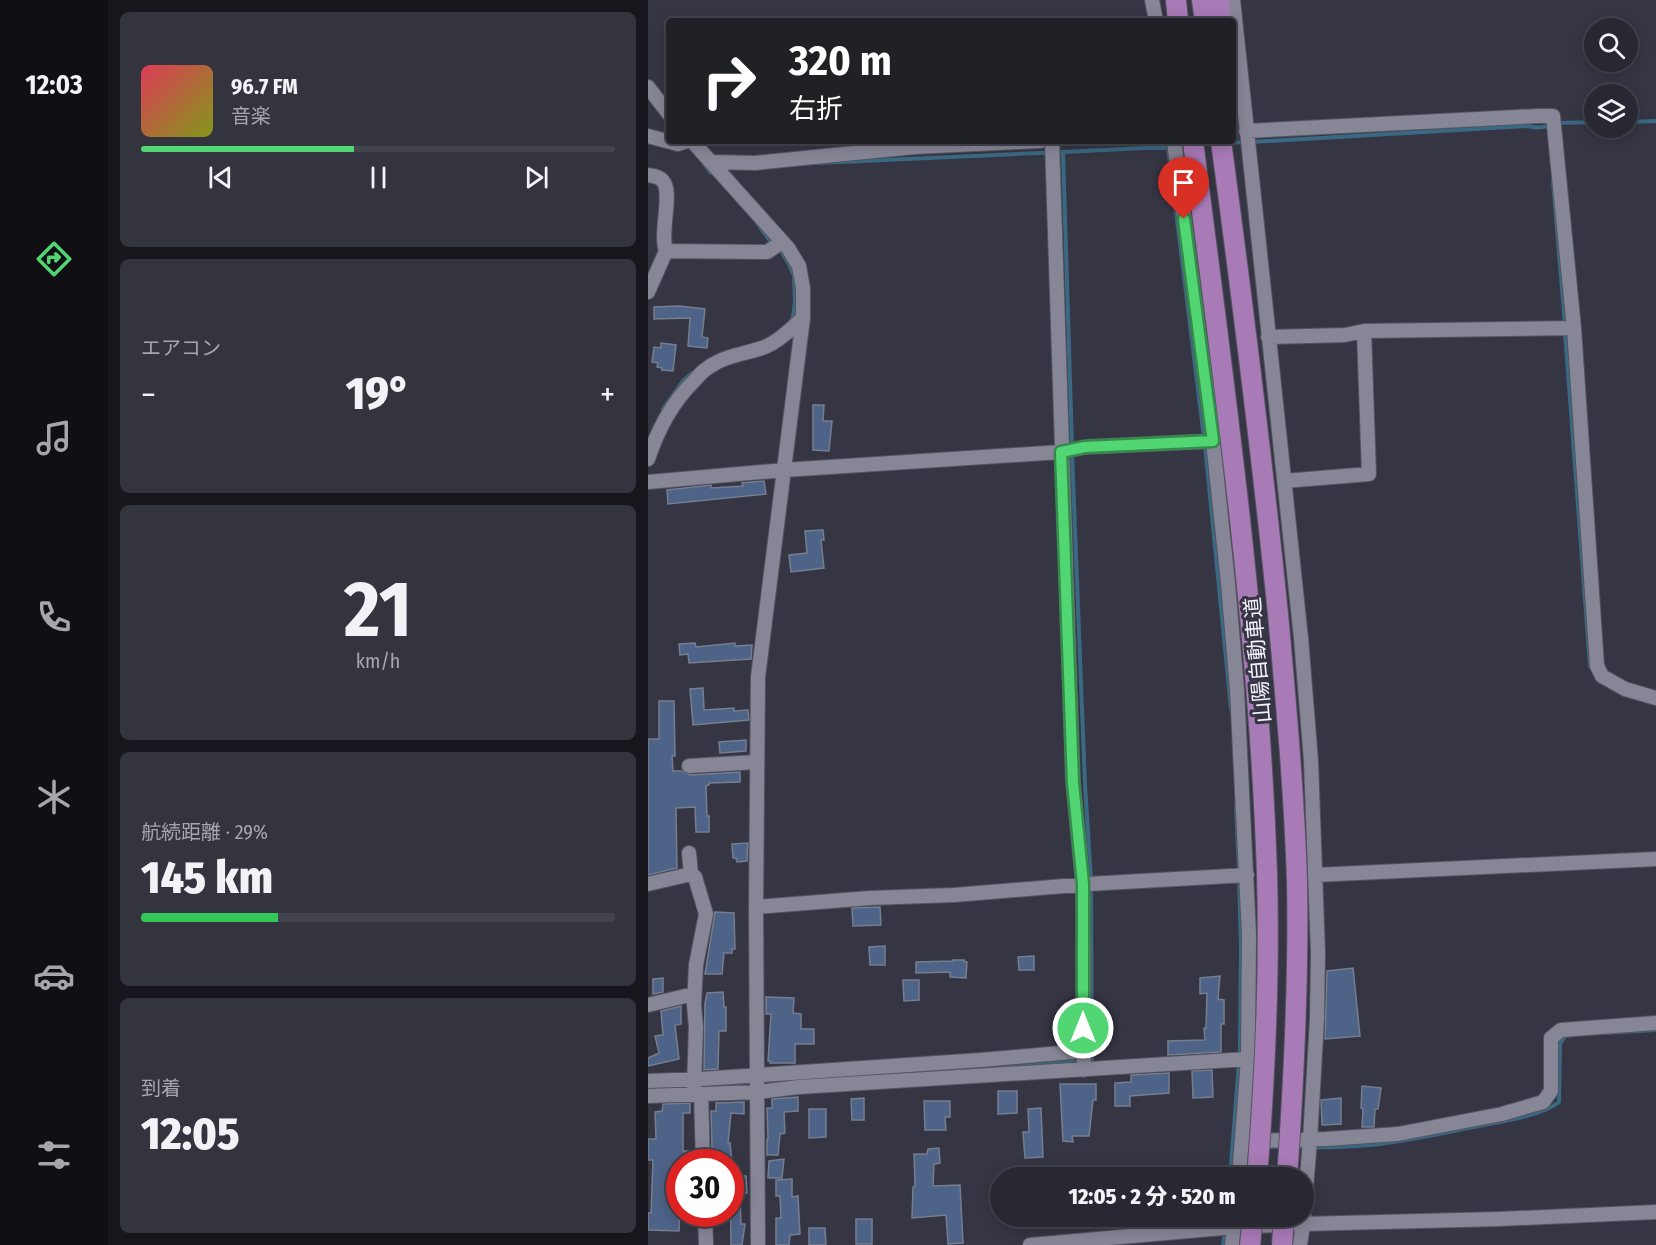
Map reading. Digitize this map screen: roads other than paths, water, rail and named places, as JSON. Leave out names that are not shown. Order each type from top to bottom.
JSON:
[{"type":"highway","points":[[1176,0],[1178,18]]},
{"type":"highway","points":[[1202,0],[1205,18]]},
{"type":"highway","points":[[1219,0],[1219,18]]},
{"type":"highway","name":"山陽自動車道","points":[[1193,144],[1242,541],[1258,715],[1267,875],[1268,986],[1265,1085],[1258,1167]]},
{"type":"highway","name":"山陽自動車道","points":[[1221,144],[1253,382],[1289,728],[1297,879],[1298,986],[1288,1167]]},
{"type":"highway","points":[[1250,1245],[1252,1227]]},
{"type":"highway","points":[[1282,1245],[1283,1227]]},
{"type":"street","points":[[1152,0],[1155,18]]},
{"type":"street","points":[[1233,0],[1235,18]]},
{"type":"street","points":[[1236,30],[1301,638],[1310,750],[1318,964],[1317,1019],[1307,1167]]},
{"type":"street","points":[[648,87],[666,110]]},
{"type":"street","points":[[1247,139],[1538,116],[1553,117],[1568,328],[1597,666],[1602,676],[1625,689],[1656,698]]},
{"type":"street","points":[[648,136],[666,141]]},
{"type":"street","points":[[695,144],[799,266],[804,288],[803,318],[758,677],[756,907],[758,1245]]},
{"type":"street","points":[[711,162],[755,163],[915,147],[1049,147],[1068,451],[1073,783],[1088,884],[1083,1060]]},
{"type":"street","points":[[1175,147],[1207,442],[1228,583],[1237,690],[1241,875],[1250,934],[1242,1059],[1240,1167]]},
{"type":"street","points":[[648,175],[663,180],[667,200],[664,224],[666,251],[648,292]]},
{"type":"street","points":[[666,251],[767,252],[779,244]]},
{"type":"street","points":[[648,459],[666,416],[684,390],[708,367],[725,359],[765,347],[788,332],[803,318]]},
{"type":"street","points":[[1268,337],[1345,336],[1364,332],[1568,328]]},
{"type":"street","points":[[1284,481],[1369,474],[1364,332]]},
{"type":"street","points":[[648,482],[784,470],[1207,442]]},
{"type":"street","points":[[689,766],[757,762]]},
{"type":"street","points":[[689,853],[691,874],[695,877],[706,914],[696,965],[694,994],[696,1088],[702,1149]]},
{"type":"street","points":[[1315,875],[1656,859]]},
{"type":"street","points":[[648,884],[691,874]]},
{"type":"street","points":[[756,907],[1241,875]]},
{"type":"street","points":[[648,1005],[694,994]]},
{"type":"street","points":[[1242,1146],[1309,1146],[1398,1134],[1502,1114],[1543,1102],[1551,1091],[1551,1038],[1561,1030],[1656,1023]]},
{"type":"street","points":[[648,1096],[696,1088],[757,1083],[799,1087],[1083,1060],[1242,1059]]},
{"type":"street","points":[[648,1081],[696,1088]]},
{"type":"street","points":[[1314,1224],[1656,1212]]},
{"type":"street","points":[[705,1227],[706,1245]]},
{"type":"street","points":[[1030,1245],[1109,1242],[1216,1227]]},
{"type":"street","points":[[1230,1227],[1232,1245]]},
{"type":"street","points":[[1300,1245],[1303,1227]]},
{"type":"waterway","points":[[1638,122],[1656,121]]},
{"type":"waterway","points":[[1252,142],[1541,127],[1561,123],[1584,122]]},
{"type":"waterway","points":[[1236,142],[1244,142]]},
{"type":"waterway","points":[[1072,446],[1063,152],[1187,146]]},
{"type":"waterway","points":[[1168,147],[1204,438]]},
{"type":"waterway","points":[[818,163],[1063,152]]},
{"type":"waterway","points":[[704,164],[711,173]]},
{"type":"waterway","points":[[1553,182],[1565,324]]},
{"type":"waterway","points":[[757,223],[781,251],[794,276],[795,300],[793,317],[790,322]]},
{"type":"waterway","points":[[1565,332],[1590,666],[1593,670]]},
{"type":"waterway","points":[[663,409],[683,381],[692,373]]},
{"type":"waterway","points":[[1205,445],[1231,709]]},
{"type":"waterway","points":[[1072,453],[1091,880]]},
{"type":"waterway","points":[[1236,807],[1239,871]]},
{"type":"waterway","points":[[1231,1167],[1240,1051],[1239,879]]},
{"type":"waterway","points":[[736,1083],[1092,1060],[1091,888]]},
{"type":"waterway","points":[[1607,1033],[1656,1030]]},
{"type":"waterway","points":[[1296,1147],[1370,1145],[1399,1141],[1543,1111],[1559,1102],[1560,1044],[1565,1036],[1569,1036]]},
{"type":"waterway","points":[[648,1088],[686,1086]]},
{"type":"waterway","points":[[1266,1147],[1283,1147]]},
{"type":"waterway","points":[[1223,1245],[1225,1231]]}]
